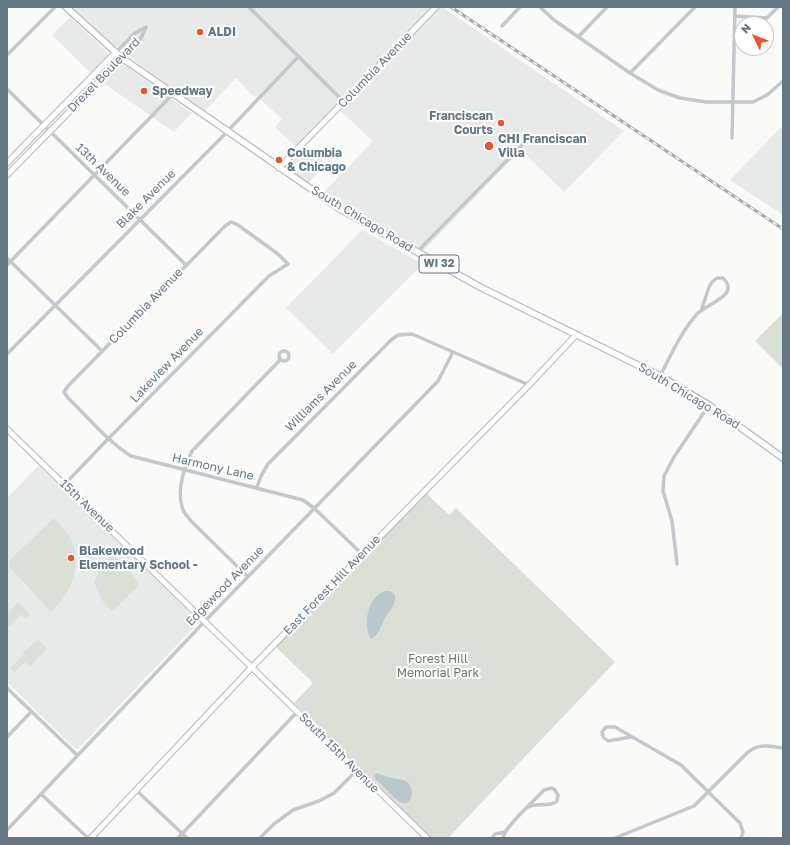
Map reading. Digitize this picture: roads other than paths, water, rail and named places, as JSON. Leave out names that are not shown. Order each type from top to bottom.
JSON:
[{"type":"main road","name":"South Chicago Road","points":[[66,7],[115,53],[340,209],[480,287],[660,376],[709,406],[783,458]]},
{"type":"street","points":[[7,55],[55,7]]},
{"type":"street","points":[[249,7],[344,102]]},
{"type":"street","name":"Columbia Avenue","points":[[279,168],[436,7]]},
{"type":"street","points":[[502,26],[520,7]]},
{"type":"street","points":[[540,7],[554,20],[630,73],[658,90],[680,98],[706,102],[753,102],[767,95],[783,81]]},
{"type":"street","points":[[578,37],[607,7]]},
{"type":"street","points":[[630,73],[695,7]]},
{"type":"street","points":[[735,16],[736,7]]},
{"type":"street","points":[[769,16],[778,7]]},
{"type":"street","name":"Drexel Boulevard","points":[[7,162],[135,33],[146,27],[141,38],[7,174]]},
{"type":"street","points":[[732,138],[734,45]]},
{"type":"street","name":"Blake Avenue","points":[[7,354],[298,57]]},
{"type":"street","name":"13th Avenue","points":[[7,88],[43,126],[186,265]]},
{"type":"street","points":[[7,265],[173,94]]},
{"type":"street","points":[[418,252],[522,145]]},
{"type":"street","name":"Columbia Avenue","points":[[64,392],[68,386],[186,265],[225,226],[231,222],[238,225],[278,254],[288,264]]},
{"type":"street","points":[[7,258],[102,351]]},
{"type":"street","name":"Lakeview Avenue","points":[[65,484],[269,276],[288,264]]},
{"type":"street","points":[[660,376],[686,330],[701,311],[712,282],[717,278],[723,278],[728,286],[727,294],[701,311]]},
{"type":"street","name":"Williams Avenue","points":[[257,487],[268,464],[342,388],[358,375],[391,340],[398,335],[412,334],[452,352]]},
{"type":"street","name":"East Forest Hill Avenue","points":[[89,838],[252,667],[528,386],[576,335]]},
{"type":"street","points":[[452,352],[528,386]]},
{"type":"street","name":"Edgewood Avenue","points":[[7,830],[205,621],[438,381],[452,352]]},
{"type":"street","points":[[248,577],[192,522],[184,512],[181,500],[181,485],[190,456],[197,445],[281,359]]},
{"type":"street","name":"Harmony Lane","points":[[64,392],[68,398],[109,438],[131,456],[303,500],[314,508],[362,554]]},
{"type":"street","points":[[677,564],[672,521],[663,491],[664,476],[674,457],[709,406]]},
{"type":"street","name":"15th Avenue","points":[[7,429],[252,667]]},
{"type":"street","name":"South 15th Avenue","points":[[252,667],[427,838]]},
{"type":"street","points":[[7,688],[77,755]]},
{"type":"street","points":[[178,838],[298,711]]},
{"type":"street","points":[[7,737],[32,712]]},
{"type":"street","points":[[631,737],[608,742],[603,737],[602,732],[606,727],[612,726],[681,765],[740,823],[743,832],[742,838]]},
{"type":"street","points":[[615,838],[694,806],[747,752],[754,747],[761,745],[783,748]]},
{"type":"street","points":[[260,838],[274,824],[293,810],[319,801],[334,793],[357,770]]},
{"type":"street","points":[[503,838],[505,832],[528,807],[547,788],[553,788],[558,795],[557,800],[553,804],[532,805],[528,807]]},
{"type":"street","points":[[136,790],[187,838]]},
{"type":"street","points":[[41,794],[89,838]]},
{"type":"street","points":[[492,838],[495,834],[505,832]]},
{"type":"railway","points":[[451,7],[783,229]]},
{"type":"place","name":"ALDI","points":[[200,32]]},
{"type":"place","name":"Speedway","points":[[144,91]]},
{"type":"place","name":"Franciscan Courts","points":[[501,123]]},
{"type":"place","name":"CHI Franciscan Villa","points":[[489,146]]},
{"type":"place","name":"Columbia & Chicago","points":[[279,160]]},
{"type":"place","name":"Blakewood Elementary School -","points":[[71,558]]},
{"type":"park label","name":"Forest Hill Memorial Park","points":[[438,666]]}]
